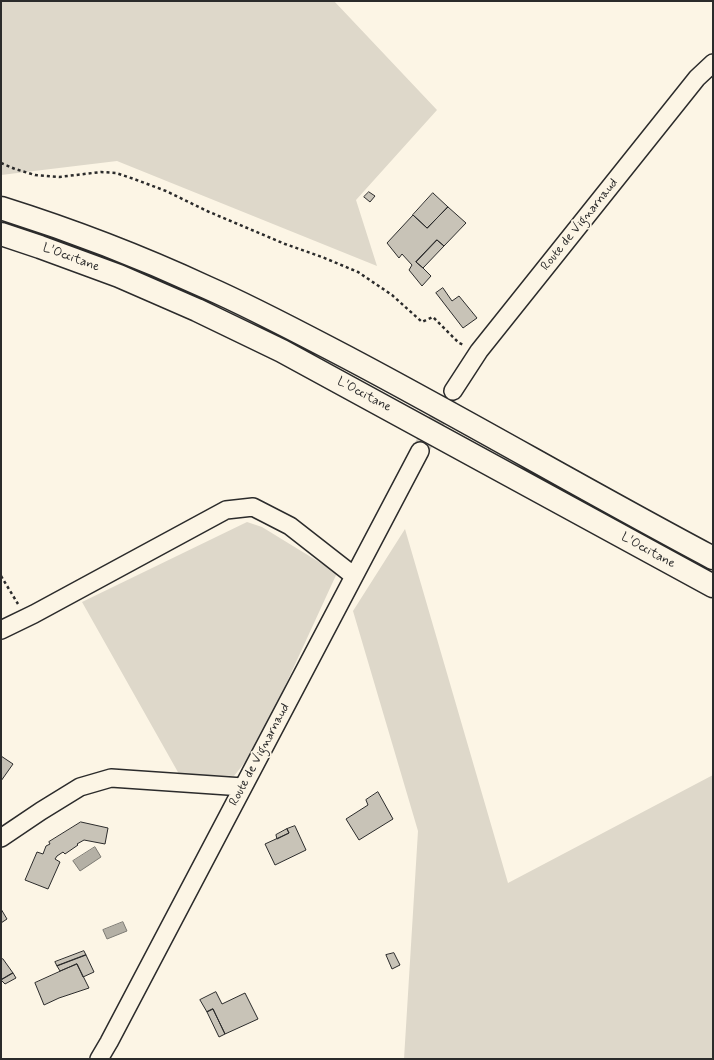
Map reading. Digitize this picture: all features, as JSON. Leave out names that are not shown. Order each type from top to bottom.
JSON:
[{"type":"highway","name":"L'Occitane","points":[[1,208],[50,224],[128,254],[206,287],[290,328],[389,380],[713,558]]},
{"type":"highway","name":"L'Occitane","points":[[1,234],[119,276],[197,310],[282,351],[713,586]]},
{"type":"street","name":"Route de Vignarnaud","points":[[453,391],[479,351],[697,78],[713,63]]},
{"type":"street","name":"Route de Vignarnaud","points":[[99,1059],[420,451]]},
{"type":"street","points":[[1,630],[226,510],[253,507],[290,526],[354,576]]},
{"type":"street","points":[[1,838],[41,811],[80,788],[112,778],[243,787]]},
{"type":"street","points":[[109,1042],[116,1059]]},
{"type":"path","points":[[1,163],[35,175],[59,177],[101,172],[116,173],[166,191],[207,211],[285,244],[358,272],[392,295],[422,322],[433,317],[459,343],[479,351]]},
{"type":"path","points":[[1,576],[26,618]]},
{"type":"shaded area","points":[[1,1],[334,1],[437,110],[356,200],[377,266],[117,161],[1,175]]},
{"type":"shaded area","points":[[247,522],[262,527],[337,573],[257,747],[234,776],[179,774],[82,602]]},
{"type":"shaded area","points":[[405,529],[508,883],[713,775],[713,1059],[404,1059],[418,831],[353,611]]},
{"type":"shaded area","points":[[95,847],[101,857],[80,871],[73,861]]},
{"type":"shaded area","points":[[123,922],[127,931],[107,939],[103,930]]},
{"type":"building","points":[[369,192],[375,196],[370,202],[364,197]]},
{"type":"building","points":[[433,193],[448,207],[427,228],[413,215]]},
{"type":"building","points":[[448,207],[466,223],[444,246],[437,240],[416,262],[431,276],[422,286],[409,270],[412,265],[402,254],[399,258],[387,243],[413,215],[427,228]]},
{"type":"building","points":[[437,240],[444,246],[423,268],[416,262]]},
{"type":"building","points":[[443,288],[452,301],[459,296],[477,318],[463,328],[436,293]]},
{"type":"building","points":[[1,756],[13,764],[1,781]]},
{"type":"building","points":[[378,792],[393,819],[359,840],[346,819],[368,805],[366,800]]},
{"type":"building","points":[[81,822],[108,828],[105,844],[84,840],[65,854],[63,852],[57,856],[55,859],[60,862],[48,889],[25,880],[37,852],[43,854],[46,846],[50,844],[49,842]]},
{"type":"building","points":[[295,826],[306,850],[275,865],[265,844],[289,833],[287,829]]},
{"type":"building","points":[[287,829],[289,833],[277,839],[276,835]]},
{"type":"building","points":[[1,909],[7,919],[1,923]]},
{"type":"building","points":[[84,951],[86,955],[57,966],[55,962]]},
{"type":"building","points":[[394,953],[400,965],[392,969],[386,955]]},
{"type":"building","points":[[86,955],[94,972],[83,977],[77,964],[60,971],[57,966]]},
{"type":"building","points":[[3,959],[13,973],[1,980],[1,960]]},
{"type":"building","points":[[77,964],[89,988],[59,998],[44,1005],[35,983]]},
{"type":"building","points":[[13,973],[16,978],[5,984],[1,980]]},
{"type":"building","points":[[216,992],[222,1004],[245,993],[258,1019],[225,1034],[213,1009],[207,1012],[200,1000]]},
{"type":"building","points":[[213,1009],[225,1034],[219,1037],[207,1012]]},
{"type":"tunnel","points":[[420,451],[449,398]]}]
